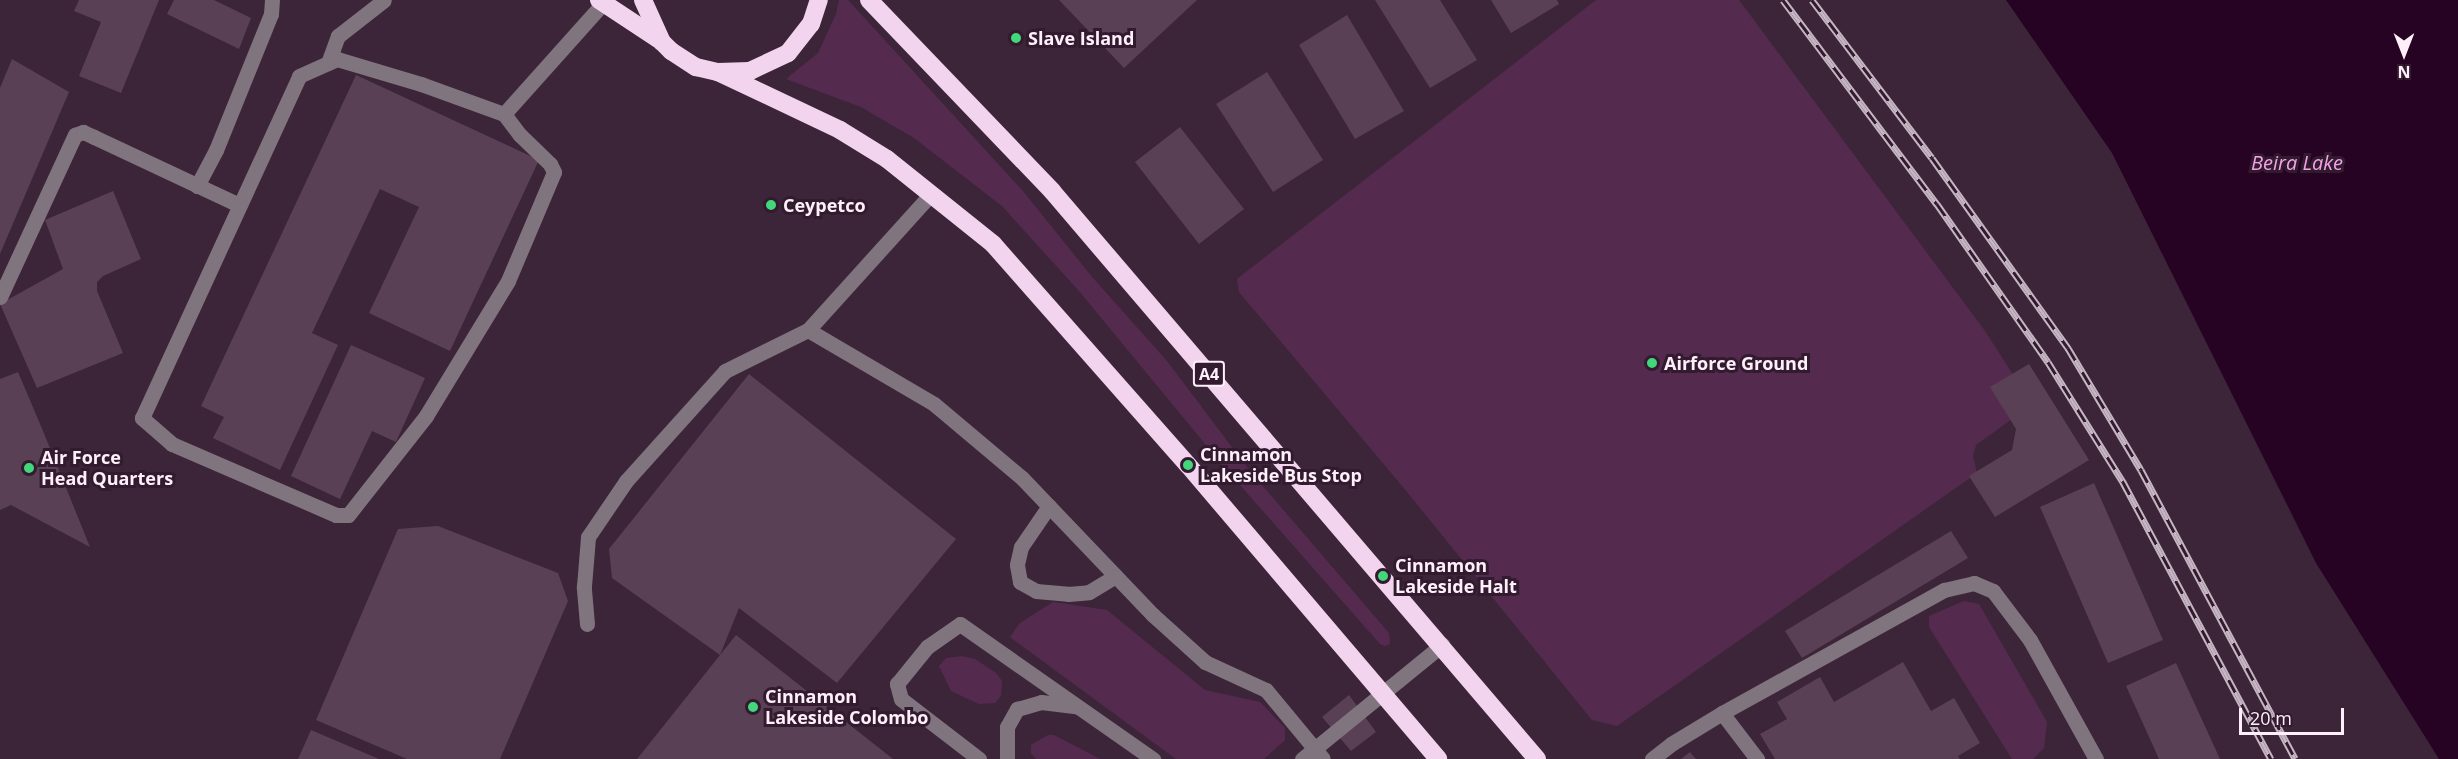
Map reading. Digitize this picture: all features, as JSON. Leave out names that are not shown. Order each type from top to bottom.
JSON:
[{"type":"highway","points":[[643,0],[662,42]]},
{"type":"highway","points":[[718,72],[750,71],[788,53],[811,24],[819,0]]},
{"type":"highway","name":"A4","points":[[869,0],[1052,191],[1537,759]]},
{"type":"highway","points":[[602,1],[662,42],[685,61],[718,72],[840,130],[887,159],[993,244],[1382,691],[1438,759]]},
{"type":"lane","points":[[197,186],[225,129],[271,14],[273,0]]},
{"type":"lane","points":[[328,63],[338,36],[384,0]]},
{"type":"lane","points":[[504,114],[602,1]]},
{"type":"lane","points":[[337,59],[504,114],[520,135],[550,164],[554,172],[508,281],[426,416],[348,515],[336,515],[172,444],[142,418],[299,76],[337,59]]},
{"type":"lane","points":[[0,297],[75,135],[83,132],[239,205]]},
{"type":"lane","points":[[587,624],[584,586],[588,537],[626,481],[725,371],[808,330],[931,194]]},
{"type":"lane","points":[[808,330],[934,404],[1022,478],[1153,615],[1205,662],[1266,690],[1319,753]]},
{"type":"lane","points":[[1049,506],[1021,547],[1017,565],[1020,582],[1036,591],[1068,594],[1089,592],[1116,576]]},
{"type":"lane","points":[[1652,759],[1671,744],[1722,713],[1944,590],[1974,583],[1993,591],[2030,640],[2089,756]]},
{"type":"lane","points":[[979,759],[901,699],[897,684],[927,647],[960,624],[1153,759]]},
{"type":"lane","points":[[1302,759],[1319,753],[1382,691],[1442,645]]},
{"type":"lane","points":[[1007,759],[1007,727],[1017,709],[1041,702],[1079,706]]},
{"type":"lane","points":[[1722,713],[1757,759]]},
{"type":"shaded area","points":[[839,0],[848,0],[1022,190],[1093,278],[1167,361],[1249,470],[1389,633],[1390,644],[1385,646],[1380,644],[1225,468],[1079,291],[1002,206],[914,138],[861,107],[786,79],[818,53],[836,14]]},
{"type":"shaded area","name":"Airforce Ground","points":[[1596,0],[1739,0],[1985,331],[2026,395],[2030,406],[1976,445],[1973,456],[1977,473],[1617,726],[1592,720],[1403,487],[1239,292],[1237,279]]},
{"type":"shaded area","points":[[1964,601],[1979,604],[2047,722],[2044,748],[2033,759],[2012,759],[1929,627],[1929,616]]},
{"type":"shaded area","points":[[1053,602],[1107,610],[1205,690],[1260,702],[1285,728],[1285,740],[1264,759],[1176,759],[1010,637],[1020,623]]},
{"type":"shaded area","points":[[962,656],[975,659],[996,673],[1002,681],[1001,696],[995,703],[979,704],[951,691],[939,666],[946,658]]},
{"type":"shaded area","points":[[1048,735],[1054,735],[1100,759],[1036,759],[1031,753],[1031,745]]},
{"type":"water","name":"Beira Lake","points":[[2006,0],[2458,0],[2458,759],[2439,759],[2316,563],[2112,153]]},
{"type":"building","points":[[79,0],[159,0],[121,93],[79,76],[101,22],[74,11]]},
{"type":"building","points":[[174,0],[214,0],[251,18],[239,49],[167,14]]},
{"type":"building","points":[[1059,0],[1197,0],[1124,68]]},
{"type":"building","points":[[1375,0],[1440,0],[1477,60],[1430,88]]},
{"type":"building","points":[[1491,0],[1557,0],[1559,4],[1511,33]]},
{"type":"building","points":[[1347,15],[1404,111],[1355,139],[1299,45]]},
{"type":"building","points":[[12,59],[69,92],[0,254],[0,88]]},
{"type":"building","points":[[1267,72],[1323,160],[1273,192],[1216,104]]},
{"type":"building","points":[[356,75],[539,160],[450,351],[369,313],[419,207],[380,189],[312,333],[338,345],[280,470],[213,438],[224,417],[201,406]]},
{"type":"building","points":[[1180,127],[1244,209],[1199,244],[1135,162]]},
{"type":"building","points":[[113,191],[141,259],[103,276],[97,282],[97,291],[123,353],[37,388],[0,304],[63,269],[45,220]]},
{"type":"building","points":[[351,345],[425,378],[396,442],[372,431],[340,499],[291,476]]},
{"type":"building","points":[[2029,364],[2089,460],[1995,517],[1969,476],[2012,450],[2016,429],[1990,387]]},
{"type":"building","name":"Air Force Head Quarters","points":[[18,372],[90,547],[11,505],[0,510],[0,379]]},
{"type":"building","points":[[749,374],[956,539],[837,683],[739,608],[720,655],[612,578],[609,549]]},
{"type":"building","points":[[2094,483],[2163,640],[2108,663],[2040,507]]},
{"type":"building","points":[[438,526],[558,573],[568,601],[500,759],[407,759],[316,720],[398,529]]},
{"type":"building","points":[[1951,531],[1968,558],[1802,658],[1785,631]]},
{"type":"building","name":"Cinnamon Lakeside Colombo","points":[[736,635],[893,759],[637,759]]},
{"type":"building","points":[[1903,662],[1931,711],[1954,698],[1980,743],[1958,756],[1960,759],[1775,759],[1760,734],[1787,719],[1777,702],[1820,677],[1834,702]]},
{"type":"building","points":[[2176,663],[2220,759],[2159,759],[2126,686]]},
{"type":"building","points":[[1349,695],[1376,732],[1351,751],[1322,717]]},
{"type":"building","points":[[311,730],[379,759],[298,759]]},
{"type":"building","points":[[1690,752],[1696,759],[1681,759]]},
{"type":"railway","points":[[1783,0],[1937,204],[2048,362],[2123,482],[2271,759]]},
{"type":"railway","points":[[1812,0],[1932,158],[2068,348],[2141,470],[2295,759]]},
{"type":"place","name":"Slave Island","points":[[1016,38]]},
{"type":"place","name":"Ceypetco","points":[[771,205]]},
{"type":"place","name":"Airforce Ground","points":[[1652,363]]},
{"type":"place","name":"Cinnamon Lakeside Bus Stop","points":[[1188,465]]},
{"type":"place","name":"Air Force Head Quarters","points":[[29,468]]},
{"type":"place","name":"Cinnamon Lakeside Halt","points":[[1383,576]]},
{"type":"place","name":"Cinnamon Lakeside Colombo","points":[[753,707]]}]
